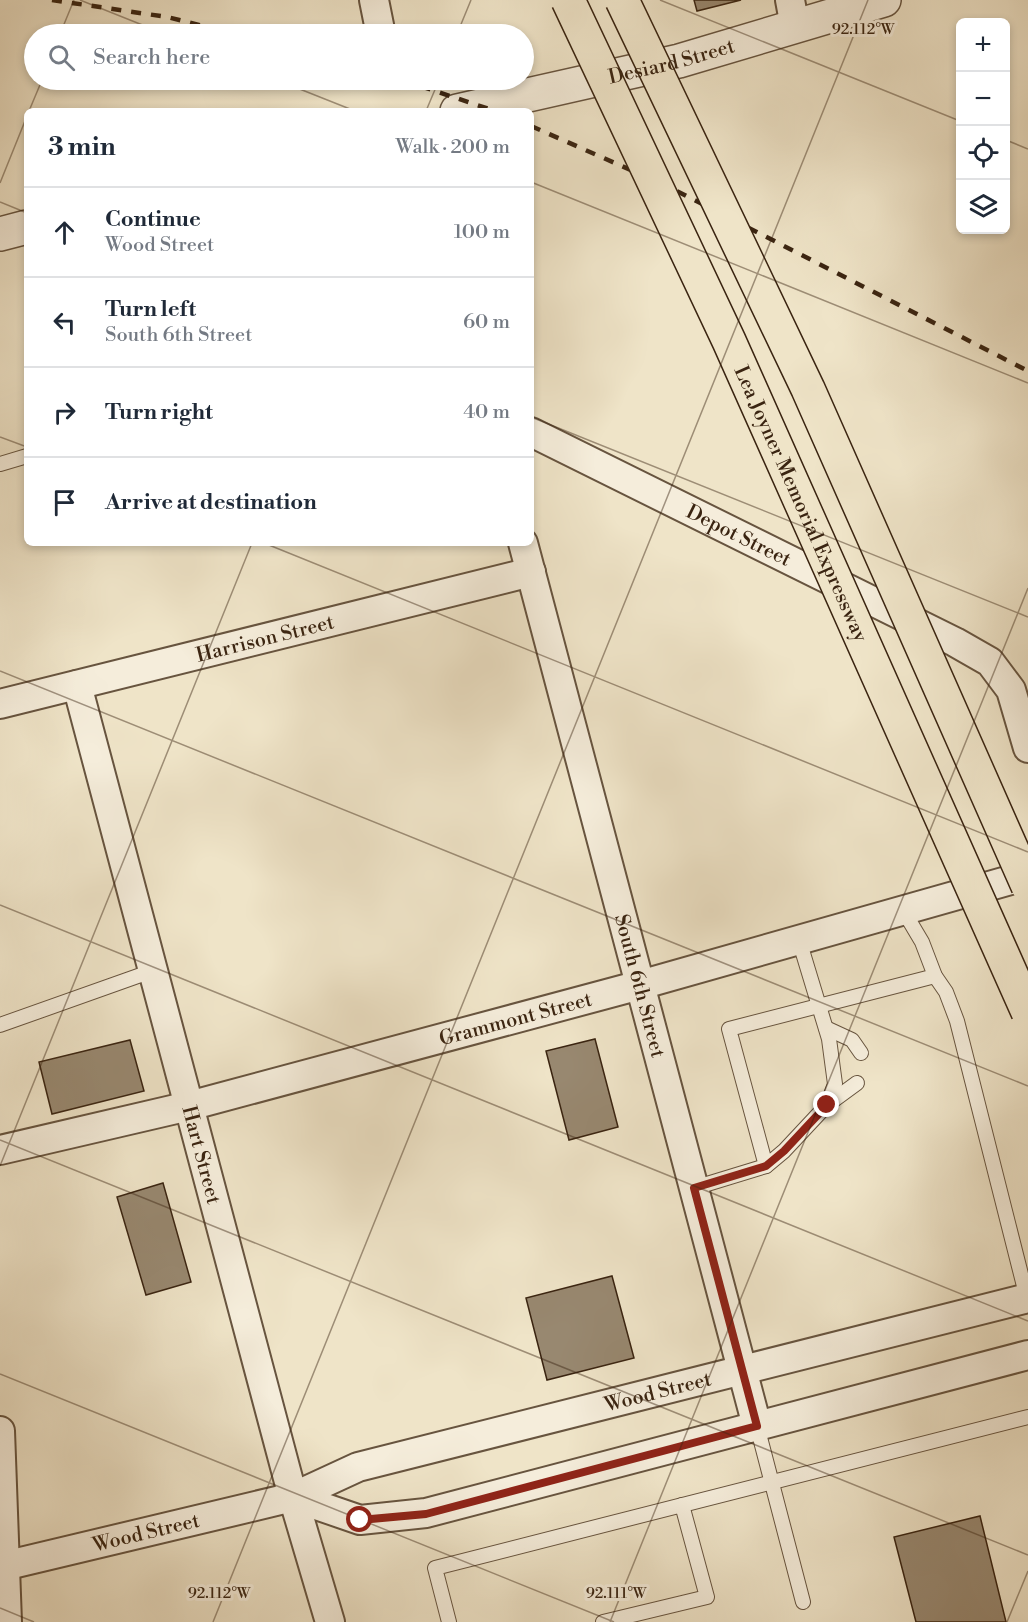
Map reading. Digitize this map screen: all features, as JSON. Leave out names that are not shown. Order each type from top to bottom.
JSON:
[{"type":"main road","name":"Lea Joyner Memorial Expressway","points":[[568,0],[729,341],[1028,1011]]},
{"type":"main road","points":[[622,0],[808,389],[1028,885]]},
{"type":"street","points":[[374,0],[379,24]]},
{"type":"street","name":"Desiard Street","points":[[470,108],[679,61],[793,13],[884,0]]},
{"type":"street","points":[[0,234],[24,228]]},
{"type":"street","name":"Depot Street","points":[[534,433],[955,642],[990,662],[1011,690],[1028,748]]},
{"type":"street","name":"South 6th Street","points":[[524,546],[757,1426]]},
{"type":"street","name":"Harrison Street","points":[[0,704],[531,572]]},
{"type":"street","name":"Hart Street","points":[[77,685],[152,972],[330,1622]]},
{"type":"street","name":"Grammont Street","points":[[0,1150],[189,1106],[640,985],[1028,875]]},
{"type":"street","name":"Wood Street","points":[[3,1567],[294,1497],[358,1467],[1028,1298]]},
{"type":"street","points":[[294,1497],[360,1520],[426,1514],[1028,1355]]},
{"type":"street","points":[[0,1431],[3,1567],[7,1622]]},
{"type":"lane","points":[[0,464],[24,457]]},
{"type":"lane","points":[[903,910],[922,942],[935,976],[945,992],[957,1021],[1028,1298]]},
{"type":"lane","points":[[800,940],[829,1039],[835,1084],[827,1105]]},
{"type":"lane","points":[[0,1025],[152,972]]},
{"type":"lane","points":[[766,1166],[729,1029],[935,976]]},
{"type":"lane","points":[[826,1028],[852,1040],[861,1053]]},
{"type":"lane","points":[[694,1188],[766,1166],[784,1151],[827,1105],[857,1083]]},
{"type":"lane","points":[[449,1622],[435,1568],[1028,1417]]},
{"type":"lane","points":[[757,1426],[803,1602]]},
{"type":"lane","points":[[603,1622],[707,1597],[682,1505]]},
{"type":"building","points":[[694,0],[741,0],[697,11]]},
{"type":"building","points":[[595,1039],[618,1127],[569,1140],[546,1051]]},
{"type":"building","points":[[130,1040],[144,1091],[52,1114],[39,1062]]},
{"type":"building","points":[[163,1183],[191,1282],[146,1295],[117,1197]]},
{"type":"building","points":[[612,1276],[634,1358],[547,1380],[526,1298]]},
{"type":"building","points":[[980,1516],[1006,1622],[916,1622],[894,1537]]},
{"type":"railway","points":[[52,0],[167,17],[195,24]]},
{"type":"railway","points":[[432,90],[486,108]]},
{"type":"railway","points":[[534,127],[667,186],[1028,371]]},
{"type":"route","points":[[360,1520],[426,1514],[757,1426],[694,1188],[766,1166],[784,1151],[827,1105]]}]
